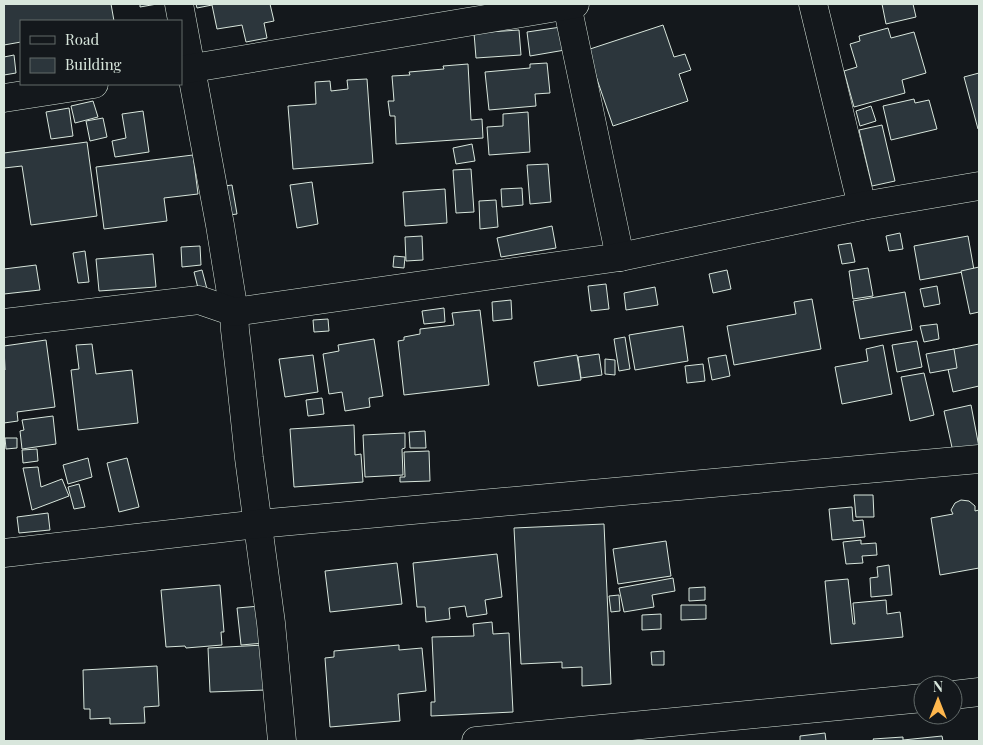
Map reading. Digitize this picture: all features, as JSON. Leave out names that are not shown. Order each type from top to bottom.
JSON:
[{"type":"street","points":[[179,4],[181,20]]},
{"type":"street","points":[[186,69],[571,4],[620,257]]},
{"type":"street","points":[[813,4],[862,206]]},
{"type":"street","points":[[182,32],[186,69],[220,225],[234,312],[249,458],[271,623],[282,741]]},
{"type":"street","points":[[4,98],[88,85]]},
{"type":"street","points":[[4,323],[199,300],[234,312],[620,257],[862,206],[979,186]]},
{"type":"street","points":[[4,553],[258,524],[979,459]]},
{"type":"street","points":[[963,694],[979,692]]},
{"type":"street","points":[[486,741],[913,699]]},
{"type":"building","points":[[4,4],[111,4],[114,20],[20,20],[20,42],[4,45]]},
{"type":"building","points":[[140,4],[157,4],[140,7]]},
{"type":"building","points":[[196,4],[270,4],[274,21],[264,23],[267,38],[246,42],[242,25],[217,29],[212,5],[197,8]]},
{"type":"building","points":[[882,4],[913,4],[916,17],[886,24]]},
{"type":"building","points":[[663,25],[674,57],[685,54],[691,70],[679,74],[688,101],[613,126],[587,50]]},
{"type":"building","points":[[561,27],[565,50],[530,56],[527,32]]},
{"type":"building","points":[[888,28],[891,38],[914,32],[926,73],[902,80],[905,93],[854,107],[844,71],[857,67],[850,44],[860,41],[859,36]]},
{"type":"building","points":[[519,30],[521,55],[476,58],[474,33]]},
{"type":"building","points":[[14,55],[16,73],[4,75],[4,57]]},
{"type":"building","points":[[547,63],[550,93],[535,94],[536,106],[489,110],[485,72],[530,68],[530,64]]},
{"type":"building","points":[[468,64],[471,120],[482,119],[483,138],[396,144],[395,116],[390,116],[388,101],[394,101],[392,76],[410,75],[409,72],[444,69],[443,66]]},
{"type":"building","points":[[979,73],[979,128],[978,129],[964,77]]},
{"type":"building","points":[[367,79],[373,163],[293,169],[288,106],[316,104],[315,82],[330,81],[331,91],[348,89],[347,80]]},
{"type":"building","points":[[914,99],[915,103],[929,100],[937,129],[891,140],[883,106]]},
{"type":"building","points":[[93,101],[98,117],[75,123],[71,106]]},
{"type":"building","points":[[871,106],[876,121],[860,126],[856,111]]},
{"type":"building","points":[[69,108],[73,136],[51,139],[46,112]]},
{"type":"building","points":[[143,111],[149,152],[115,157],[112,141],[126,138],[122,114]]},
{"type":"building","points":[[528,112],[530,152],[489,155],[487,127],[503,126],[503,114]]},
{"type":"building","points":[[103,118],[107,137],[90,141],[86,121]]},
{"type":"building","points":[[882,125],[895,181],[872,186],[859,130]]},
{"type":"building","points":[[87,142],[97,216],[31,225],[22,166],[4,168],[4,153]]},
{"type":"building","points":[[472,144],[475,161],[456,164],[453,148]]},
{"type":"building","points":[[193,155],[198,194],[164,198],[167,221],[104,229],[96,167]]},
{"type":"building","points":[[548,164],[551,202],[530,204],[527,165]]},
{"type":"building","points":[[471,169],[474,212],[456,213],[453,170]]},
{"type":"building","points":[[312,182],[318,224],[297,228],[290,185]]},
{"type":"building","points":[[232,185],[237,214],[222,216],[217,187]]},
{"type":"building","points":[[522,188],[523,205],[502,207],[501,189]]},
{"type":"building","points":[[445,189],[447,223],[405,226],[403,192]]},
{"type":"building","points":[[496,200],[498,227],[480,229],[479,201]]},
{"type":"building","points":[[552,226],[556,248],[501,257],[497,238]]},
{"type":"building","points":[[900,233],[903,249],[889,251],[886,236]]},
{"type":"building","points":[[422,236],[423,260],[406,261],[405,237]]},
{"type":"building","points":[[968,236],[974,270],[920,280],[914,246]]},
{"type":"building","points":[[851,243],[855,262],[842,264],[838,245]]},
{"type":"building","points":[[200,246],[201,265],[182,267],[181,247]]},
{"type":"building","points":[[85,251],[89,282],[78,283],[73,253]]},
{"type":"building","points":[[153,254],[156,287],[99,291],[96,259]]},
{"type":"building","points":[[394,256],[405,257],[404,268],[393,267]]},
{"type":"building","points":[[36,265],[40,290],[4,294],[4,269]]},
{"type":"building","points":[[979,267],[979,312],[970,314],[961,271]]},
{"type":"building","points":[[868,268],[873,296],[853,299],[849,271]]},
{"type":"building","points":[[202,270],[207,289],[199,292],[194,272]]},
{"type":"building","points":[[727,270],[731,289],[713,293],[709,274]]},
{"type":"building","points":[[606,284],[609,309],[591,311],[588,286]]},
{"type":"building","points":[[937,286],[940,304],[924,307],[920,289]]},
{"type":"building","points":[[655,287],[658,305],[626,310],[624,293]]},
{"type":"building","points":[[905,292],[912,330],[860,339],[853,301]]},
{"type":"building","points":[[812,299],[821,349],[734,365],[727,326],[796,314],[794,302]]},
{"type":"building","points":[[511,300],[512,319],[493,321],[492,302]]},
{"type":"building","points":[[444,308],[445,322],[424,324],[422,311]]},
{"type":"building","points":[[480,310],[489,385],[404,395],[398,341],[404,340],[404,337],[420,334],[420,329],[454,325],[452,313]]},
{"type":"building","points":[[328,319],[329,331],[314,332],[313,320]]},
{"type":"building","points":[[937,324],[939,339],[924,342],[920,326]]},
{"type":"building","points":[[683,326],[688,361],[635,370],[629,335]]},
{"type":"building","points":[[625,337],[630,369],[619,371],[614,339]]},
{"type":"building","points":[[374,339],[383,396],[369,398],[370,407],[345,411],[342,392],[329,394],[323,354],[339,351],[338,345]]},
{"type":"building","points":[[46,340],[55,407],[17,412],[18,421],[4,423],[4,346]]},
{"type":"building","points":[[917,341],[922,367],[897,372],[892,345]]},
{"type":"building","points":[[92,344],[96,374],[132,370],[138,423],[78,430],[71,370],[79,369],[76,345]]},
{"type":"building","points":[[979,344],[979,386],[953,392],[944,351]]},
{"type":"building","points":[[883,345],[892,394],[842,404],[835,367],[868,361],[866,349]]},
{"type":"building","points":[[954,349],[957,368],[930,373],[926,354]]},
{"type":"building","points":[[599,354],[602,375],[581,378],[578,357]]},
{"type":"building","points":[[313,355],[318,392],[285,397],[279,359]]},
{"type":"building","points":[[577,355],[581,380],[538,386],[534,362]]},
{"type":"building","points":[[726,355],[730,376],[712,380],[708,358]]},
{"type":"building","points":[[605,359],[615,360],[615,375],[605,374]]},
{"type":"building","points":[[703,364],[705,381],[687,383],[685,366]]},
{"type":"building","points":[[924,373],[934,415],[910,421],[901,377]]},
{"type":"building","points":[[322,398],[324,414],[308,416],[306,400]]},
{"type":"building","points":[[971,405],[979,447],[953,452],[944,411]]},
{"type":"building","points":[[53,416],[56,444],[22,449],[20,431],[24,430],[22,420]]},
{"type":"building","points":[[354,425],[355,455],[361,454],[363,482],[294,487],[290,429]]},
{"type":"building","points":[[425,431],[426,448],[410,448],[409,432]]},
{"type":"building","points":[[405,433],[405,448],[402,449],[403,475],[365,477],[363,435]]},
{"type":"building","points":[[5,438],[17,438],[17,448],[6,449]]},
{"type":"building","points":[[37,449],[38,461],[23,463],[22,450]]},
{"type":"building","points":[[429,451],[430,481],[400,482],[400,477],[405,477],[404,452]]},
{"type":"building","points":[[88,458],[92,477],[68,484],[63,465]]},
{"type":"building","points":[[127,458],[139,507],[119,512],[107,463]]},
{"type":"building","points":[[38,467],[41,487],[62,479],[69,496],[32,510],[23,468]]},
{"type":"building","points":[[79,484],[85,507],[74,509],[68,487]]},
{"type":"building","points":[[854,495],[873,495],[874,517],[856,517]]},
{"type":"building","points":[[961,500],[969,501],[975,506],[975,511],[979,510],[979,568],[940,575],[931,518],[953,514],[951,510],[955,503]]},
{"type":"building","points":[[852,507],[853,521],[863,520],[865,537],[832,540],[829,509]]},
{"type":"building","points":[[48,513],[50,530],[19,533],[17,517]]},
{"type":"building","points":[[604,524],[611,684],[582,686],[582,667],[562,668],[562,662],[521,664],[514,528]]},
{"type":"building","points":[[861,540],[861,544],[876,543],[877,555],[862,556],[863,563],[846,564],[843,542]]},
{"type":"building","points":[[666,541],[671,576],[618,584],[613,549]]},
{"type":"building","points":[[497,554],[502,597],[485,600],[487,614],[467,617],[465,606],[449,608],[450,619],[426,622],[425,607],[417,607],[413,563]]},
{"type":"building","points":[[397,563],[402,604],[330,612],[325,571]]},
{"type":"building","points":[[889,565],[892,595],[871,597],[870,578],[878,577],[877,567]]},
{"type":"building","points":[[673,578],[675,591],[652,595],[654,607],[624,612],[619,588]]},
{"type":"building","points":[[848,579],[853,624],[855,624],[853,603],[886,600],[887,614],[900,612],[903,637],[831,644],[825,581]]},
{"type":"building","points":[[220,585],[224,632],[221,632],[222,645],[186,648],[185,646],[166,647],[161,590]]},
{"type":"building","points":[[705,587],[705,600],[689,601],[689,588]]},
{"type":"building","points":[[619,595],[620,611],[611,612],[609,596]]},
{"type":"building","points":[[681,605],[706,605],[706,619],[681,620]]},
{"type":"building","points":[[260,606],[264,643],[241,645],[237,608]]},
{"type":"building","points":[[661,614],[661,629],[642,630],[642,615]]},
{"type":"building","points":[[492,622],[493,634],[509,633],[513,712],[431,716],[431,702],[435,702],[432,637],[474,636],[473,624]]},
{"type":"building","points":[[264,645],[266,690],[210,692],[208,648]]},
{"type":"building","points":[[399,645],[399,650],[422,648],[426,691],[398,694],[400,721],[330,727],[325,658],[334,657],[334,651]]},
{"type":"building","points":[[664,651],[664,665],[652,665],[651,652]]},
{"type":"building","points":[[157,666],[159,706],[144,707],[145,723],[110,724],[110,718],[90,719],[90,709],[84,709],[83,670]]},
{"type":"building","points":[[825,733],[826,741],[800,741],[800,736]]},
{"type":"building","points":[[942,736],[943,741],[874,741],[873,739],[903,737],[903,740]]}]
